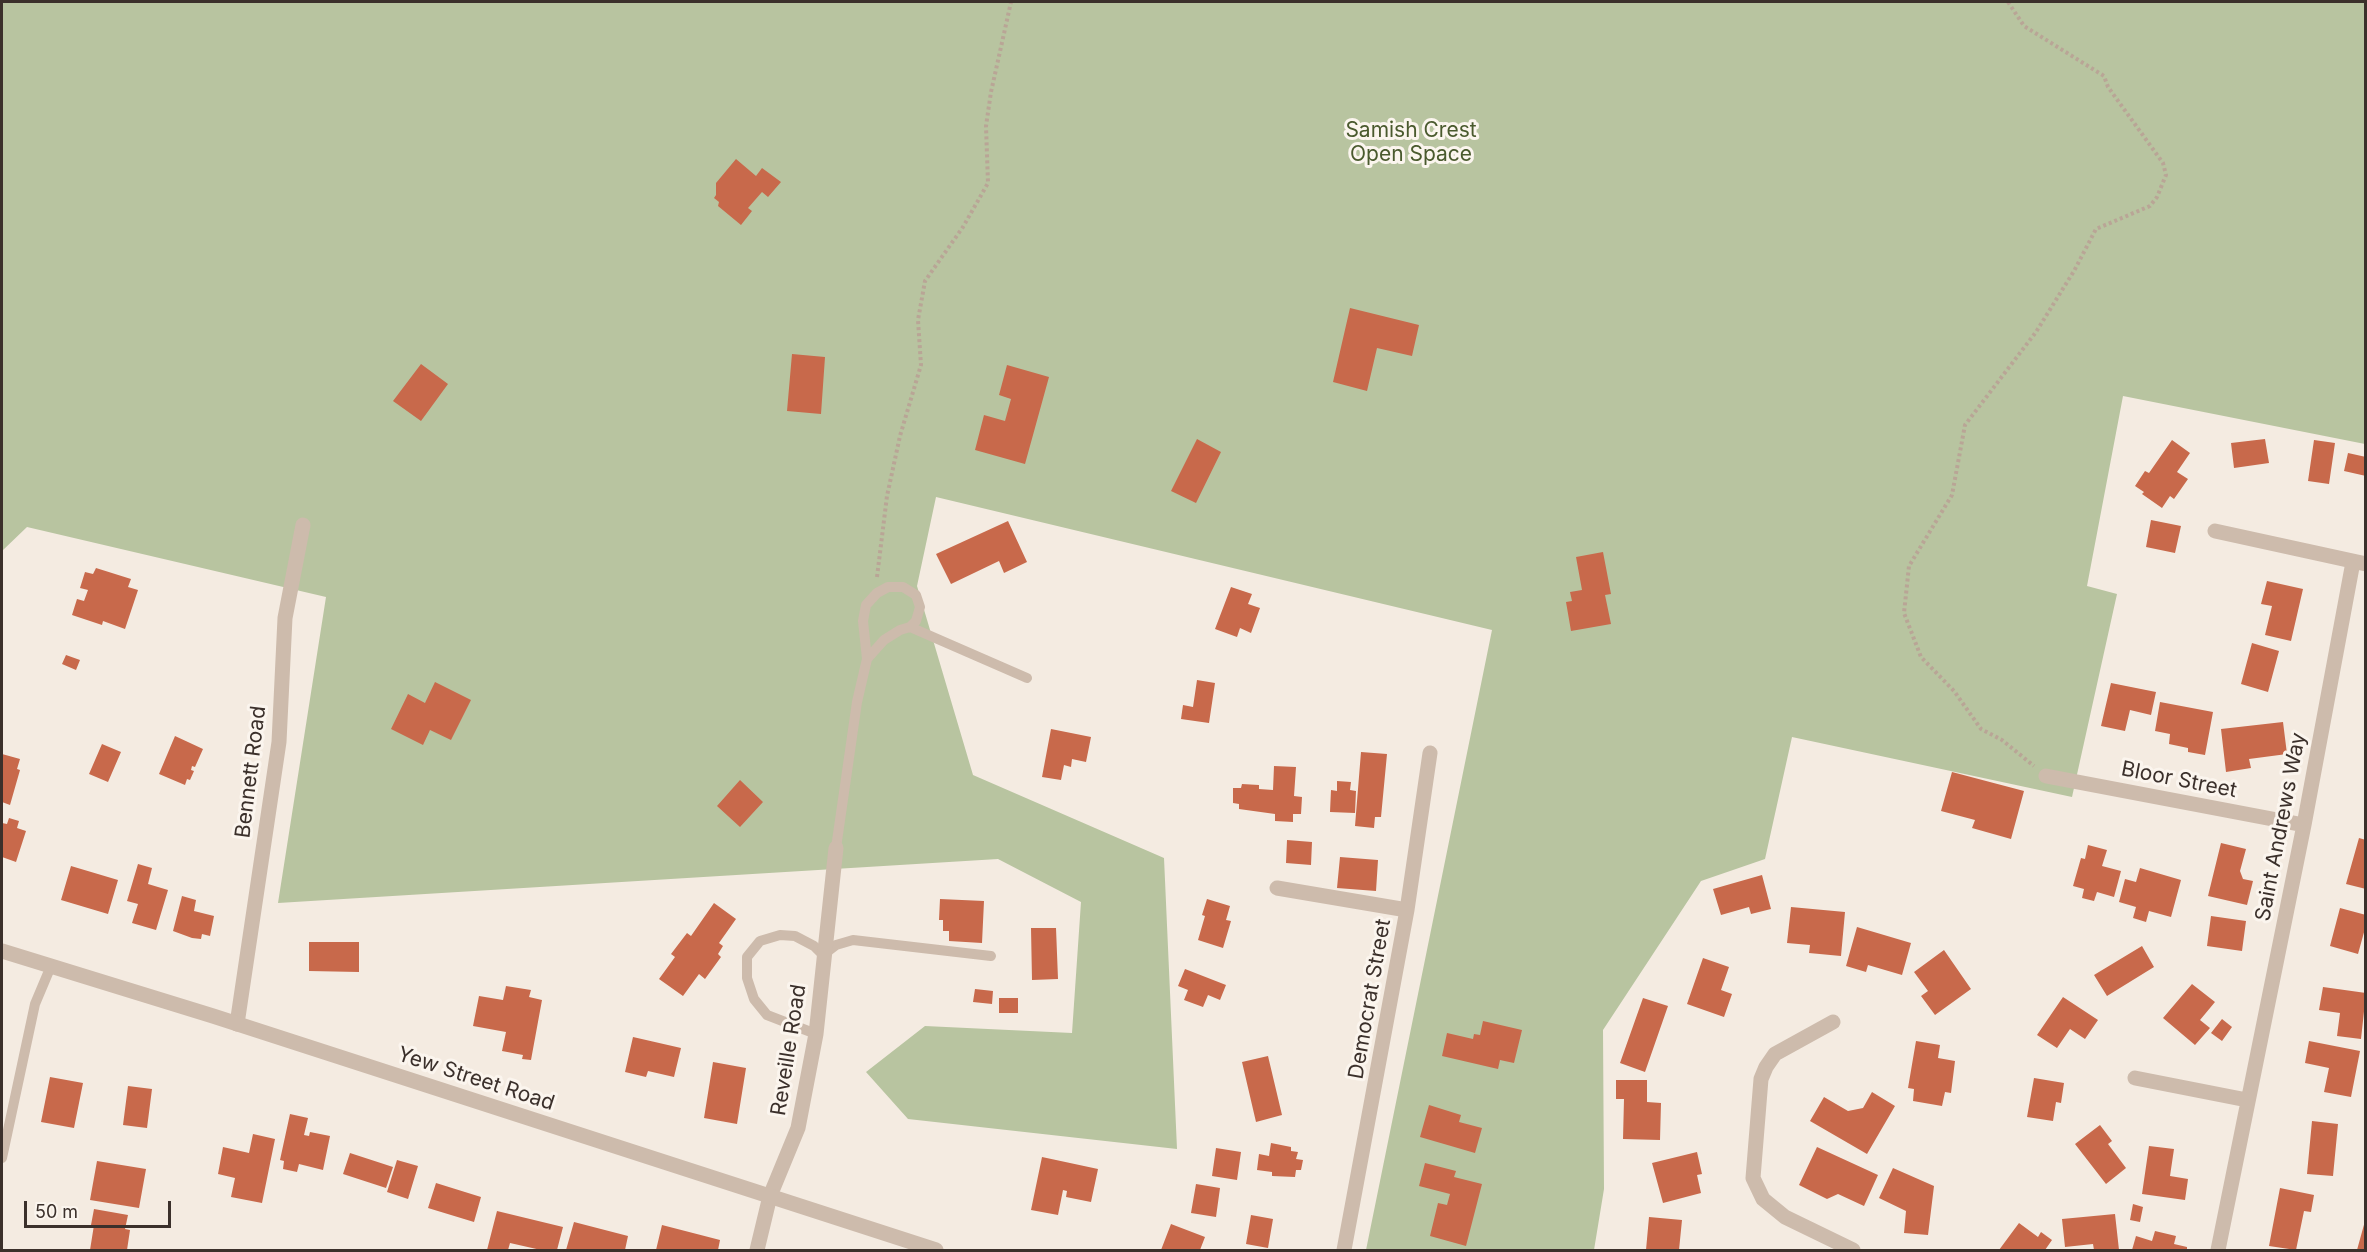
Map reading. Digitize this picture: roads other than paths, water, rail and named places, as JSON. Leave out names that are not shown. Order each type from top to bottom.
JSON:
[{"type":"street","name":"Bennett Road","points":[[237,1024],[279,742],[285,618],[303,525]]},
{"type":"street","points":[[2215,531],[2359,563]]},
{"type":"street","name":"Saint Andrews Way","points":[[2218,1251],[2247,1100],[2359,563]]},
{"type":"street","name":"Democrat Street","points":[[1344,1251],[1407,910],[1430,753]]},
{"type":"street","name":"Bloor Street","points":[[2046,776],[2304,825]]},
{"type":"street","name":"Reveille Road","points":[[757,1251],[770,1196],[798,1128],[816,1034],[836,849]]},
{"type":"street","points":[[1277,888],[1407,910]]},
{"type":"street","name":"Yew Street Road","points":[[2,951],[237,1024],[936,1251]]},
{"type":"street","points":[[1833,1022],[1775,1054],[1766,1067],[1761,1079],[1753,1178],[1763,1199],[1785,1217],[1853,1251]]},
{"type":"street","points":[[2135,1078],[2247,1100]]},
{"type":"lane","points":[[836,849],[857,702],[867,659],[863,621],[866,605],[877,593],[888,587],[903,587],[916,595],[920,607],[916,621],[910,627],[884,640],[867,659]]},
{"type":"lane","points":[[910,627],[1027,678]]},
{"type":"lane","points":[[816,1034],[767,1015],[754,999],[747,978],[747,957],[760,941],[780,935],[795,936],[814,946],[823,956],[836,945],[853,940],[991,956]]},
{"type":"lane","points":[[2,1158],[35,1004],[51,966]]},
{"type":"park label","name":"Samish Crest Open Space","points":[[1411,143]]}]
